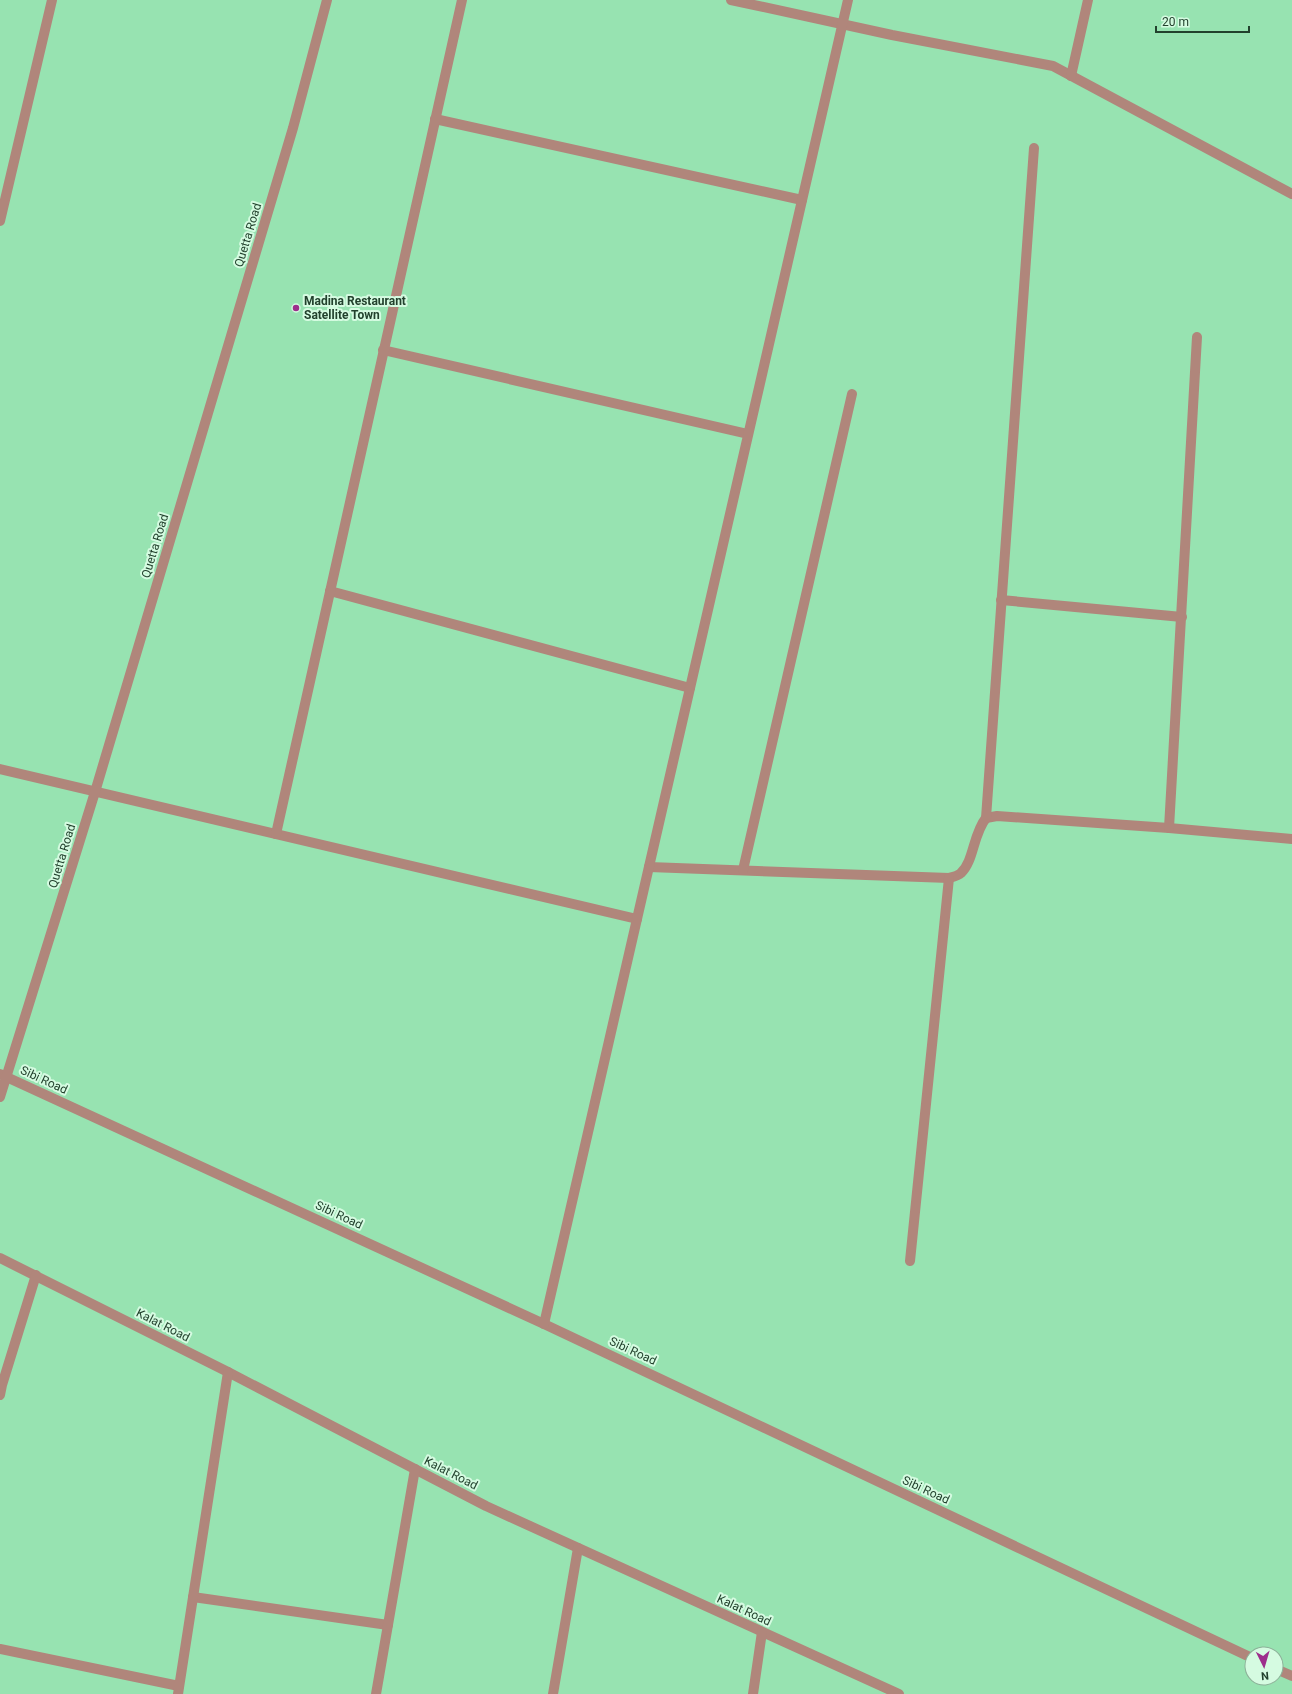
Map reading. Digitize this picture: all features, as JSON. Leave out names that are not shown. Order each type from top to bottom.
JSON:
[{"type":"street","points":[[0,221],[52,0]]},
{"type":"street","name":"Quetta Road","points":[[0,1097],[3,1076],[95,792],[293,128],[327,0]]},
{"type":"street","points":[[276,834],[462,0]]},
{"type":"street","points":[[731,0],[842,24],[1053,66],[1292,194]]},
{"type":"street","points":[[544,1324],[848,0]]},
{"type":"street","points":[[1070,76],[1088,0]]},
{"type":"street","points":[[435,119],[802,200]]},
{"type":"street","points":[[649,867],[949,878],[960,874],[967,866],[980,825],[986,818],[1034,148]]},
{"type":"street","points":[[1169,828],[1197,337]]},
{"type":"street","points":[[383,350],[748,434]]},
{"type":"street","points":[[743,870],[852,394]]},
{"type":"street","points":[[330,591],[690,688]]},
{"type":"street","points":[[1001,600],[1182,617]]},
{"type":"street","points":[[0,769],[637,919]]},
{"type":"street","points":[[986,818],[998,816],[1169,828],[1292,839]]},
{"type":"street","points":[[910,1261],[949,878]]},
{"type":"street","name":"Sibi Road","points":[[3,1076],[544,1324],[1244,1654]]},
{"type":"street","name":"Kalat Road","points":[[0,1258],[228,1372],[486,1506],[899,1694]]},
{"type":"street","points":[[0,1395],[36,1275]]},
{"type":"street","points":[[0,1649],[179,1690],[228,1372]]},
{"type":"street","points":[[376,1694],[415,1469]]},
{"type":"street","points":[[553,1694],[578,1548]]},
{"type":"street","points":[[194,1597],[388,1625]]},
{"type":"street","points":[[753,1694],[762,1632]]},
{"type":"place","name":"Madina Restaurant Satellite Town","points":[[296,308]]}]
